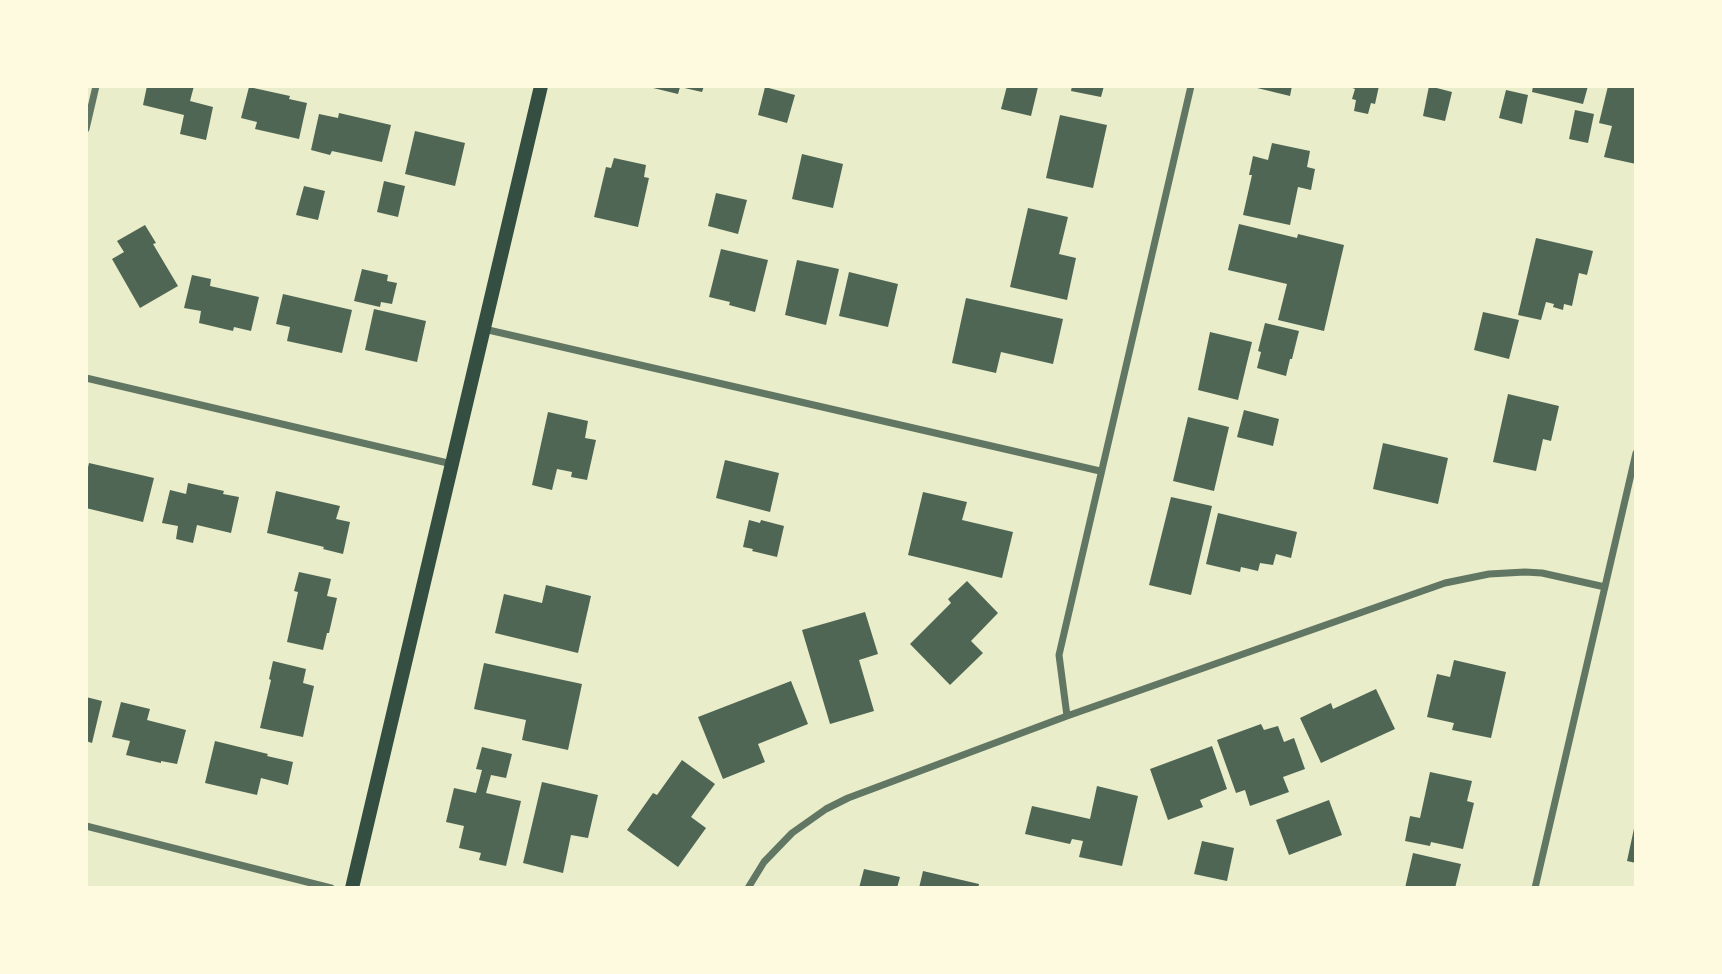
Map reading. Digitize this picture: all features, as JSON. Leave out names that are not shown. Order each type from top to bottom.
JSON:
[{"type":"main road","points":[[352,888],[541,86]]},
{"type":"street","points":[[86,130],[96,86]]},
{"type":"street","points":[[1067,716],[1059,655],[1191,86]]},
{"type":"street","points":[[483,329],[1100,471]]},
{"type":"street","points":[[86,378],[453,465]]},
{"type":"street","points":[[1535,888],[1636,453]]},
{"type":"street","points":[[748,888],[764,862],[808,820],[826,808],[859,793],[1067,716],[1445,583],[1489,574],[1525,572],[1542,573],[1605,587]]},
{"type":"street","points":[[86,826],[331,888]]},
{"type":"building","points":[[147,86],[194,86],[190,101],[213,107],[206,140],[180,134],[184,115],[143,105]]},
{"type":"building","points":[[645,86],[704,86],[702,92],[680,87],[678,94]]},
{"type":"building","points":[[1007,86],[1038,87],[1031,116],[1001,109]]},
{"type":"building","points":[[1072,86],[1104,86],[1101,97],[1071,91]]},
{"type":"building","points":[[1249,86],[1292,86],[1290,96]]},
{"type":"building","points":[[1347,86],[1379,86],[1375,104],[1371,103],[1368,114],[1354,111],[1356,100],[1352,99],[1355,89]]},
{"type":"building","points":[[1429,86],[1452,92],[1445,121],[1423,116]]},
{"type":"building","points":[[1533,86],[1588,86],[1583,104],[1532,92]]},
{"type":"building","points":[[1608,86],[1636,86],[1636,164],[1604,157],[1612,126],[1599,123]]},
{"type":"building","points":[[249,87],[290,96],[289,99],[307,103],[299,139],[255,129],[257,122],[241,118]]},
{"type":"building","points":[[765,87],[795,95],[787,123],[758,115]]},
{"type":"building","points":[[1506,90],[1528,95],[1522,124],[1499,118]]},
{"type":"building","points":[[1575,110],[1594,114],[1588,143],[1569,139]]},
{"type":"building","points":[[339,113],[391,125],[382,162],[332,151],[330,155],[311,150],[319,114],[338,118]]},
{"type":"building","points":[[1060,115],[1107,125],[1093,188],[1046,178]]},
{"type":"building","points":[[415,131],[465,143],[455,186],[405,174]]},
{"type":"building","points":[[1272,143],[1310,151],[1307,167],[1315,169],[1311,190],[1298,187],[1290,225],[1243,215],[1252,175],[1249,175],[1253,156],[1268,160]]},
{"type":"building","points":[[802,154],[843,164],[833,208],[792,199]]},
{"type":"building","points":[[614,158],[646,165],[644,177],[649,178],[638,227],[594,217],[606,167],[611,168]]},
{"type":"building","points":[[384,181],[405,186],[398,217],[377,212]]},
{"type":"building","points":[[304,186],[325,191],[318,220],[296,215]]},
{"type":"building","points":[[716,193],[747,200],[738,234],[708,226]]},
{"type":"building","points":[[1028,208],[1068,217],[1059,254],[1076,258],[1067,300],[1010,287]]},
{"type":"building","points":[[1239,224],[1297,238],[1298,234],[1344,245],[1324,331],[1278,320],[1287,284],[1228,270]]},
{"type":"building","points":[[145,225],[178,286],[140,308],[112,259],[124,252],[117,241]]},
{"type":"building","points":[[1536,238],[1593,251],[1587,275],[1579,273],[1572,306],[1564,304],[1563,310],[1546,302],[1541,320],[1518,315]]},
{"type":"building","points":[[721,249],[768,260],[755,312],[709,297]]},
{"type":"building","points":[[797,260],[839,269],[826,325],[785,315]]},
{"type":"building","points":[[362,269],[388,275],[387,281],[397,283],[392,304],[381,302],[380,307],[354,301]]},
{"type":"building","points":[[849,272],[898,284],[888,327],[839,316]]},
{"type":"building","points":[[192,275],[211,279],[210,286],[259,297],[251,331],[234,327],[233,331],[199,323],[201,311],[184,308]]},
{"type":"building","points":[[283,294],[352,310],[342,353],[287,341],[290,327],[276,324]]},
{"type":"building","points":[[966,298],[1063,319],[1053,364],[1001,352],[996,373],[952,363]]},
{"type":"building","points":[[374,309],[426,321],[417,362],[365,350]]},
{"type":"building","points":[[1483,312],[1519,320],[1509,359],[1474,350]]},
{"type":"building","points":[[1265,323],[1299,331],[1286,376],[1257,368]]},
{"type":"building","points":[[1210,332],[1252,342],[1238,400],[1198,390]]},
{"type":"building","points":[[1508,394],[1559,406],[1551,441],[1543,439],[1536,471],[1493,462]]},
{"type":"building","points":[[1244,410],[1279,419],[1273,446],[1237,437]]},
{"type":"building","points":[[548,412],[588,421],[585,438],[596,440],[587,480],[571,477],[572,472],[557,469],[552,490],[532,485]]},
{"type":"building","points":[[1188,417],[1229,427],[1214,491],[1173,481]]},
{"type":"building","points":[[1383,443],[1448,458],[1438,504],[1373,489]]},
{"type":"building","points":[[725,460],[779,473],[770,512],[716,498]]},
{"type":"building","points":[[89,463],[154,478],[143,522],[86,508],[86,476]]},
{"type":"building","points":[[188,483],[239,497],[231,533],[197,525],[193,543],[176,539],[178,526],[162,523],[170,490],[186,494]]},
{"type":"building","points":[[276,491],[340,506],[336,519],[350,522],[343,554],[267,533]]},
{"type":"building","points":[[923,492],[967,502],[962,520],[1013,532],[1002,578],[908,555]]},
{"type":"building","points":[[1171,497],[1212,506],[1191,595],[1149,585]]},
{"type":"building","points":[[1218,513],[1297,532],[1291,558],[1276,554],[1273,565],[1260,563],[1258,571],[1241,567],[1240,572],[1206,564]]},
{"type":"building","points":[[749,520],[784,526],[777,557],[743,547]]},
{"type":"building","points":[[299,572],[331,579],[327,596],[337,598],[323,650],[287,642],[298,592],[294,591]]},
{"type":"building","points":[[967,581],[998,613],[971,641],[983,653],[950,685],[910,644],[951,603],[948,599]]},
{"type":"building","points":[[546,585],[591,596],[578,653],[495,633],[504,594],[542,603]]},
{"type":"building","points":[[865,612],[878,654],[859,660],[874,711],[830,724],[802,630]]},
{"type":"building","points":[[1454,660],[1506,672],[1491,738],[1452,730],[1454,723],[1427,717],[1437,674],[1450,677]]},
{"type":"building","points":[[273,661],[306,669],[303,683],[314,686],[303,737],[260,728]]},
{"type":"building","points":[[484,663],[582,684],[568,750],[522,740],[526,720],[474,709]]},
{"type":"building","points":[[791,681],[808,724],[758,744],[765,762],[723,779],[698,717]]},
{"type":"building","points":[[1376,689],[1395,729],[1321,763],[1300,718],[1331,703],[1333,709]]},
{"type":"building","points":[[86,697],[102,701],[92,743],[86,741]]},
{"type":"building","points":[[121,702],[150,709],[147,720],[186,730],[177,764],[126,755],[130,741],[112,737]]},
{"type":"building","points":[[1261,724],[1264,730],[1278,726],[1284,742],[1294,738],[1305,769],[1283,777],[1289,792],[1250,806],[1245,790],[1236,793],[1217,740]]},
{"type":"building","points":[[215,741],[293,762],[288,785],[261,778],[257,795],[205,783]]},
{"type":"building","points":[[1212,746],[1227,789],[1200,800],[1203,807],[1168,820],[1150,769]]},
{"type":"building","points":[[482,747],[512,754],[506,778],[491,775],[486,793],[521,801],[506,866],[479,860],[481,853],[459,848],[464,826],[446,822],[454,788],[476,793],[482,770],[476,769]]},
{"type":"building","points":[[682,760],[715,784],[691,817],[706,828],[678,867],[627,830],[653,793],[657,795]]},
{"type":"building","points":[[1430,772],[1472,781],[1467,801],[1474,803],[1463,849],[1431,842],[1430,846],[1405,841],[1410,816],[1420,818]]},
{"type":"building","points":[[542,782],[598,795],[588,838],[571,835],[563,873],[523,863]]},
{"type":"building","points":[[1097,786],[1138,796],[1122,866],[1079,857],[1083,841],[1072,839],[1070,844],[1025,834],[1032,806],[1090,819]]},
{"type":"building","points":[[1329,800],[1342,835],[1289,855],[1276,820]]},
{"type":"building","points":[[1636,824],[1636,863],[1627,861]]},
{"type":"building","points":[[1202,841],[1234,848],[1227,881],[1194,874]]},
{"type":"building","points":[[1413,853],[1461,864],[1455,888],[1405,888]]},
{"type":"building","points":[[864,869],[900,877],[897,888],[859,888]]},
{"type":"building","points":[[923,871],[979,884],[978,888],[919,888]]}]
